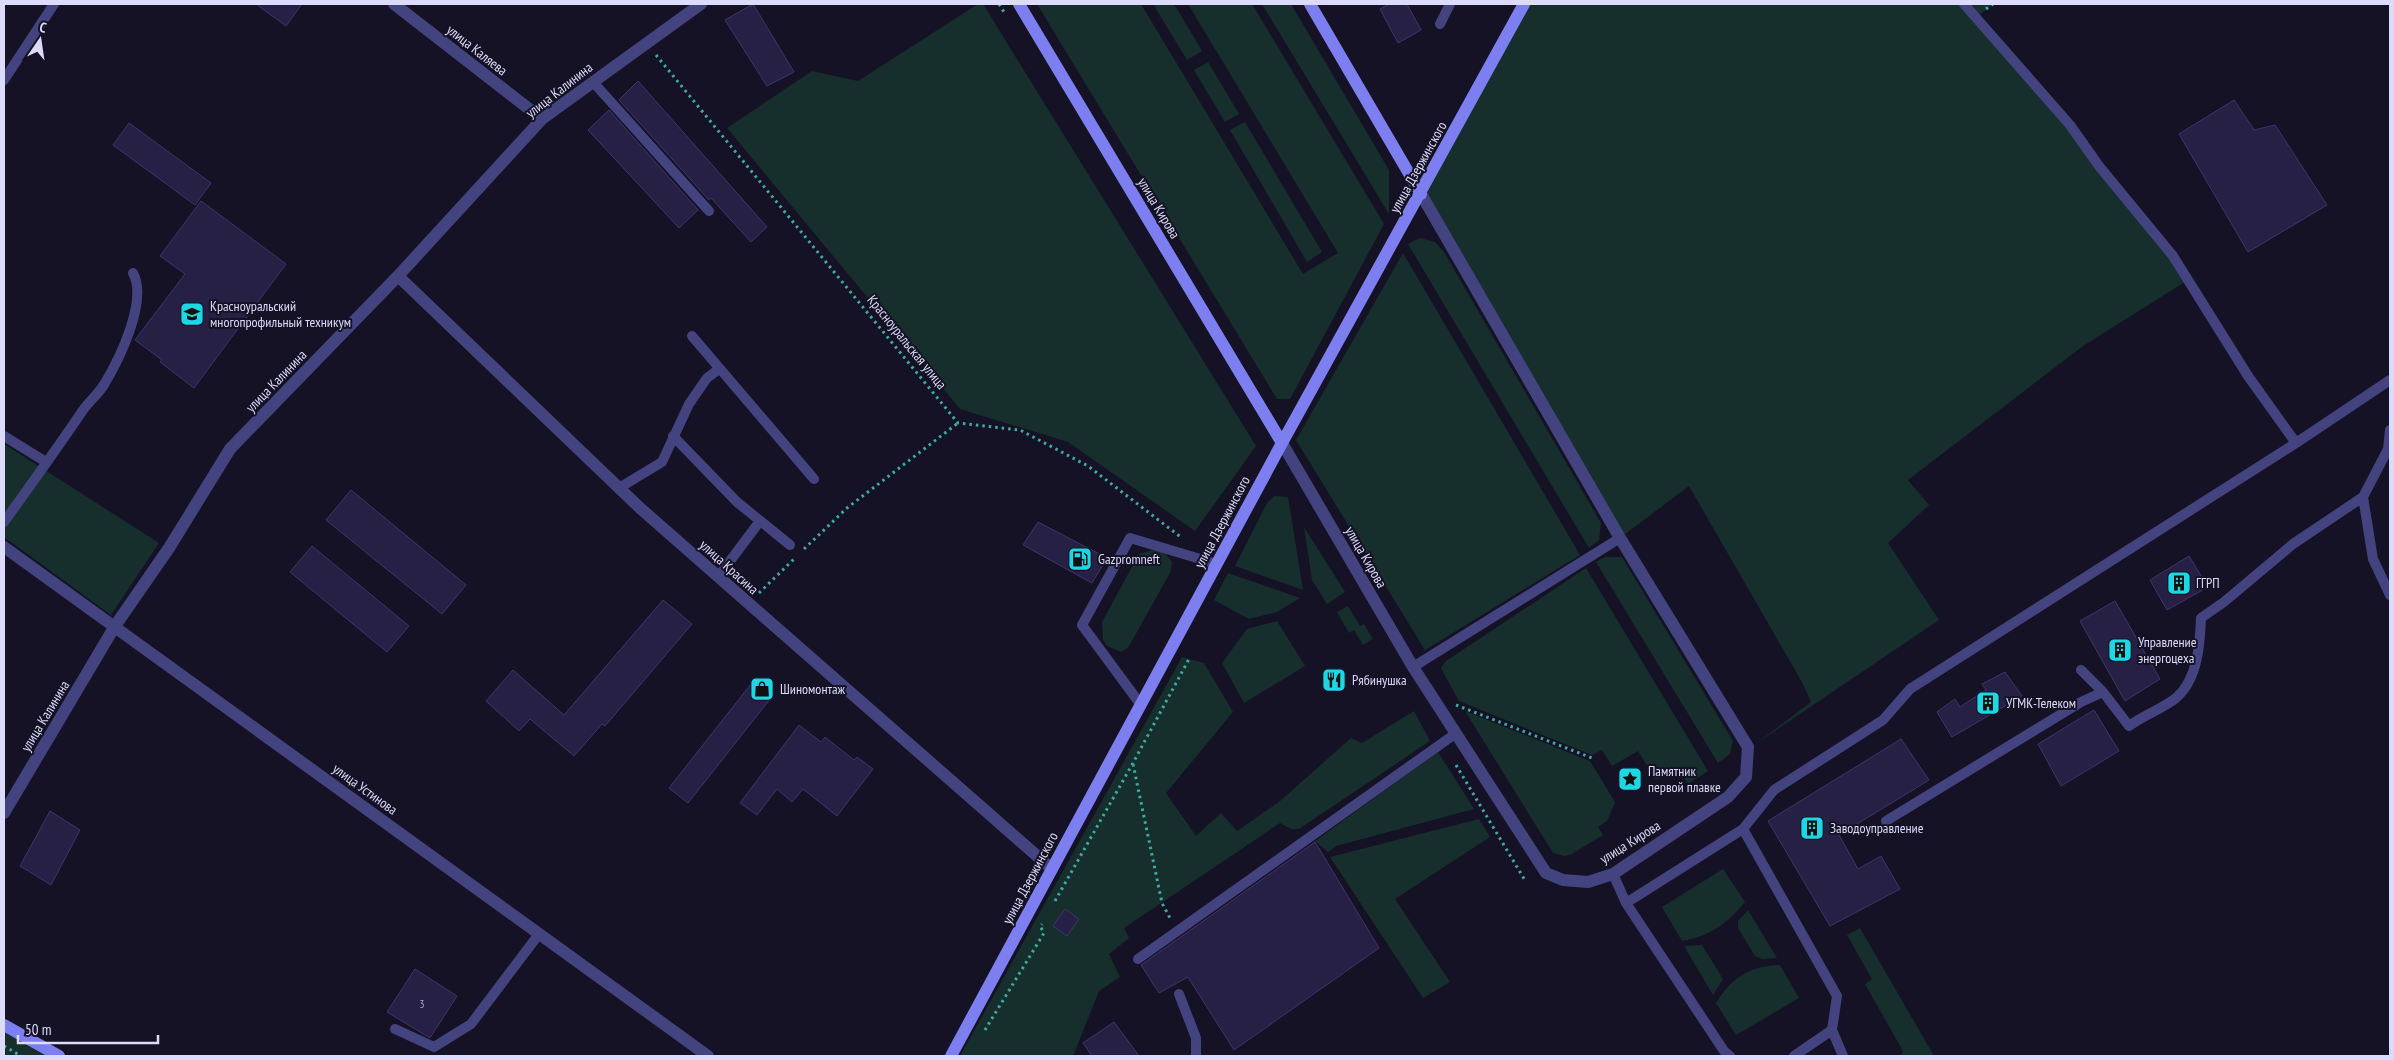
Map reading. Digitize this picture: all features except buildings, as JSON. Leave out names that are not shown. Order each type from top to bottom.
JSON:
[{"type":"street","name":"улица Каляева","points":[[394,4],[542,119]]},
{"type":"street","name":"улица Калинина","points":[[4,813],[115,626],[169,548],[230,449],[398,276],[542,119],[701,4]]},
{"type":"street","name":"улица Кирова","points":[[1019,4],[1282,443],[1413,667],[1455,734],[1546,873],[1563,880],[1588,882],[1612,874],[1728,797],[1746,777],[1748,747],[1620,538],[1310,4]]},
{"type":"street","name":"улица Дзержинского","points":[[951,1056],[1282,443],[1421,194],[1524,4]]},
{"type":"street","name":"улица Красина","points":[[398,276],[620,488],[718,577],[1052,869]]},
{"type":"street","name":"улица Устинова","points":[[4,546],[708,1056]]},
{"type":"street","points":[[4,1025],[59,1056]]},
{"type":"lane","points":[[4,80],[54,4]]},
{"type":"lane","points":[[1440,24],[1450,4]]},
{"type":"lane","points":[[1964,4],[2070,125],[2099,166],[2173,256],[2248,376],[2296,443]]},
{"type":"lane","points":[[594,82],[709,210]]},
{"type":"lane","points":[[4,522],[81,411],[105,384],[126,340],[138,302],[137,281],[133,273]]},
{"type":"lane","points":[[692,336],[814,479]]},
{"type":"lane","points":[[620,488],[662,462],[688,404],[707,378],[719,369]]},
{"type":"lane","points":[[1626,903],[1743,829],[1774,790],[1883,720],[1910,689],[2296,443],[2390,380]]},
{"type":"lane","points":[[2081,670],[2103,692],[2129,726],[2176,697],[2189,683],[2200,644],[2201,618],[2224,602],[2293,544],[2363,497],[2388,449],[2390,430]]},
{"type":"lane","points":[[4,436],[46,462]]},
{"type":"lane","points":[[674,436],[737,502],[790,545]]},
{"type":"lane","points":[[2363,497],[2373,559],[2390,595]]},
{"type":"lane","points":[[718,577],[760,521]]},
{"type":"lane","points":[[1141,705],[1082,625],[1130,538],[1217,564]]},
{"type":"lane","points":[[1413,667],[1620,538]]},
{"type":"lane","points":[[1886,821],[2081,702],[2103,692]]},
{"type":"lane","points":[[1138,959],[1455,734]]},
{"type":"lane","points":[[1743,829],[1837,996],[1832,1030],[1843,1056]]},
{"type":"lane","points":[[1612,874],[1626,903],[1724,1051],[1730,1056]]},
{"type":"lane","points":[[395,1029],[434,1047],[471,1024],[539,934]]},
{"type":"lane","points":[[1179,994],[1196,1038],[1196,1056]]},
{"type":"lane","points":[[1794,1056],[1832,1030]]},
{"type":"path","name":"Красноуральская улица","points":[[646,44],[958,422]]},
{"type":"path","points":[[748,604],[847,508],[958,422],[1020,430],[1088,466],[1186,541]]},
{"type":"path","points":[[1050,909],[1133,763],[1189,659]]},
{"type":"path","points":[[1431,695],[1592,758]]},
{"type":"path","points":[[1133,763],[1162,903],[1178,931]]},
{"type":"path","points":[[984,1032],[1044,933],[1040,926],[1045,918]]},
{"type":"path","points":[[4,1046],[21,1056]]},
{"type":"green space","points":[[978,4],[983,4],[1256,446],[1195,531],[1068,442],[960,409],[727,128],[812,71],[858,81]]},
{"type":"green space","points":[[1037,4],[1141,4],[1303,274],[1338,253],[1188,4],[1252,4],[1384,224],[1290,399],[1277,399]]},
{"type":"green space","points":[[1153,4],[1174,4],[1202,51],[1187,60]]},
{"type":"green space","points":[[1262,4],[1291,4],[1389,170],[1389,214]]},
{"type":"green space","points":[[1524,4],[1993,4],[1977,17],[2018,64],[2188,280],[2083,346],[1908,480],[1929,505],[1888,543],[1939,620],[1757,743],[1811,702],[1803,684],[1689,486],[1620,538],[1421,194]]},
{"type":"green space","points":[[1208,62],[1239,114],[1225,122],[1194,70]]},
{"type":"green space","points":[[1245,122],[1322,252],[1307,262],[1230,130]]},
{"type":"green space","points":[[1420,238],[1435,242],[1444,252],[1601,523],[1599,540],[1589,548],[1408,244]]},
{"type":"green space","points":[[1403,253],[1580,555],[1425,650],[1296,440]]},
{"type":"green space","points":[[4,444],[159,543],[111,615],[4,537]]},
{"type":"green space","points":[[1274,496],[1288,497],[1303,590],[1235,566],[1267,503]]},
{"type":"green space","points":[[1304,527],[1345,592],[1327,604],[1312,580]]},
{"type":"green space","points":[[1152,550],[1165,553],[1172,562],[1171,571],[1128,648],[1121,652],[1107,646],[1103,640],[1102,622],[1139,554]]},
{"type":"green space","points":[[1605,557],[1622,557],[1733,741],[1730,754],[1718,763],[1596,562]]},
{"type":"green space","points":[[1586,568],[1708,771],[1688,784],[1682,775],[1655,779],[1638,751],[1612,766],[1602,750],[1592,755],[1459,701],[1441,668],[1446,661]]},
{"type":"green space","points":[[1228,573],[1300,598],[1277,612],[1249,619],[1214,600]]},
{"type":"green space","points":[[1348,606],[1360,626],[1364,624],[1373,639],[1363,645],[1354,630],[1349,633],[1337,612]]},
{"type":"green space","points":[[1277,621],[1305,666],[1244,703],[1222,663],[1247,629]]},
{"type":"green space","points":[[1182,657],[1204,663],[1233,712],[1166,793],[1196,836],[1221,813],[1237,831],[1279,802],[1351,738],[1362,743],[1414,711],[1430,741],[1299,829],[1291,829],[1280,823],[1124,928],[1129,938],[1109,954],[1120,977],[1099,991],[1073,1056],[960,1056]]},
{"type":"green space","points":[[1465,711],[1590,761],[1615,802],[1607,821],[1598,827],[1603,835],[1570,855],[1564,856],[1553,853]]},
{"type":"green space","points":[[1438,752],[1474,809],[1336,846],[1328,852],[1315,841]]},
{"type":"green space","points":[[1479,819],[1490,837],[1395,899],[1450,982],[1423,998],[1330,857]]},
{"type":"green space","points":[[1723,869],[1745,902],[1732,917],[1717,928],[1701,936],[1682,941],[1662,907]]},
{"type":"green space","points":[[1748,910],[1777,958],[1762,959],[1755,956],[1738,928],[1738,921]]},
{"type":"green space","points":[[1860,928],[1934,1056],[1901,1056],[1903,1051],[1865,984],[1872,979],[1847,935]]},
{"type":"green space","points":[[1702,945],[1723,979],[1713,995],[1684,946]]},
{"type":"green space","points":[[1780,965],[1799,998],[1736,1035],[1716,1003],[1729,986],[1743,975],[1760,968]]},
{"type":"green space","points":[[4,1025],[59,1056],[4,1056]]},
{"type":"place","name":"Красноуральский многопрофильный техникум","points":[[192,314]]},
{"type":"place","name":"Gazpromneft","points":[[1080,559]]},
{"type":"place","name":"ГГРП","points":[[2179,583]]},
{"type":"place","name":"Управление энергоцеха","points":[[2120,650]]},
{"type":"place","name":"Рябинушка","points":[[1334,680]]},
{"type":"place","name":"Шиномонтаж","points":[[762,689]]},
{"type":"place","name":"УГМК-Телеком","points":[[1988,703]]},
{"type":"place","name":"Памятник первой плавке","points":[[1630,779]]},
{"type":"place","name":"Заводоуправление","points":[[1812,828]]}]
